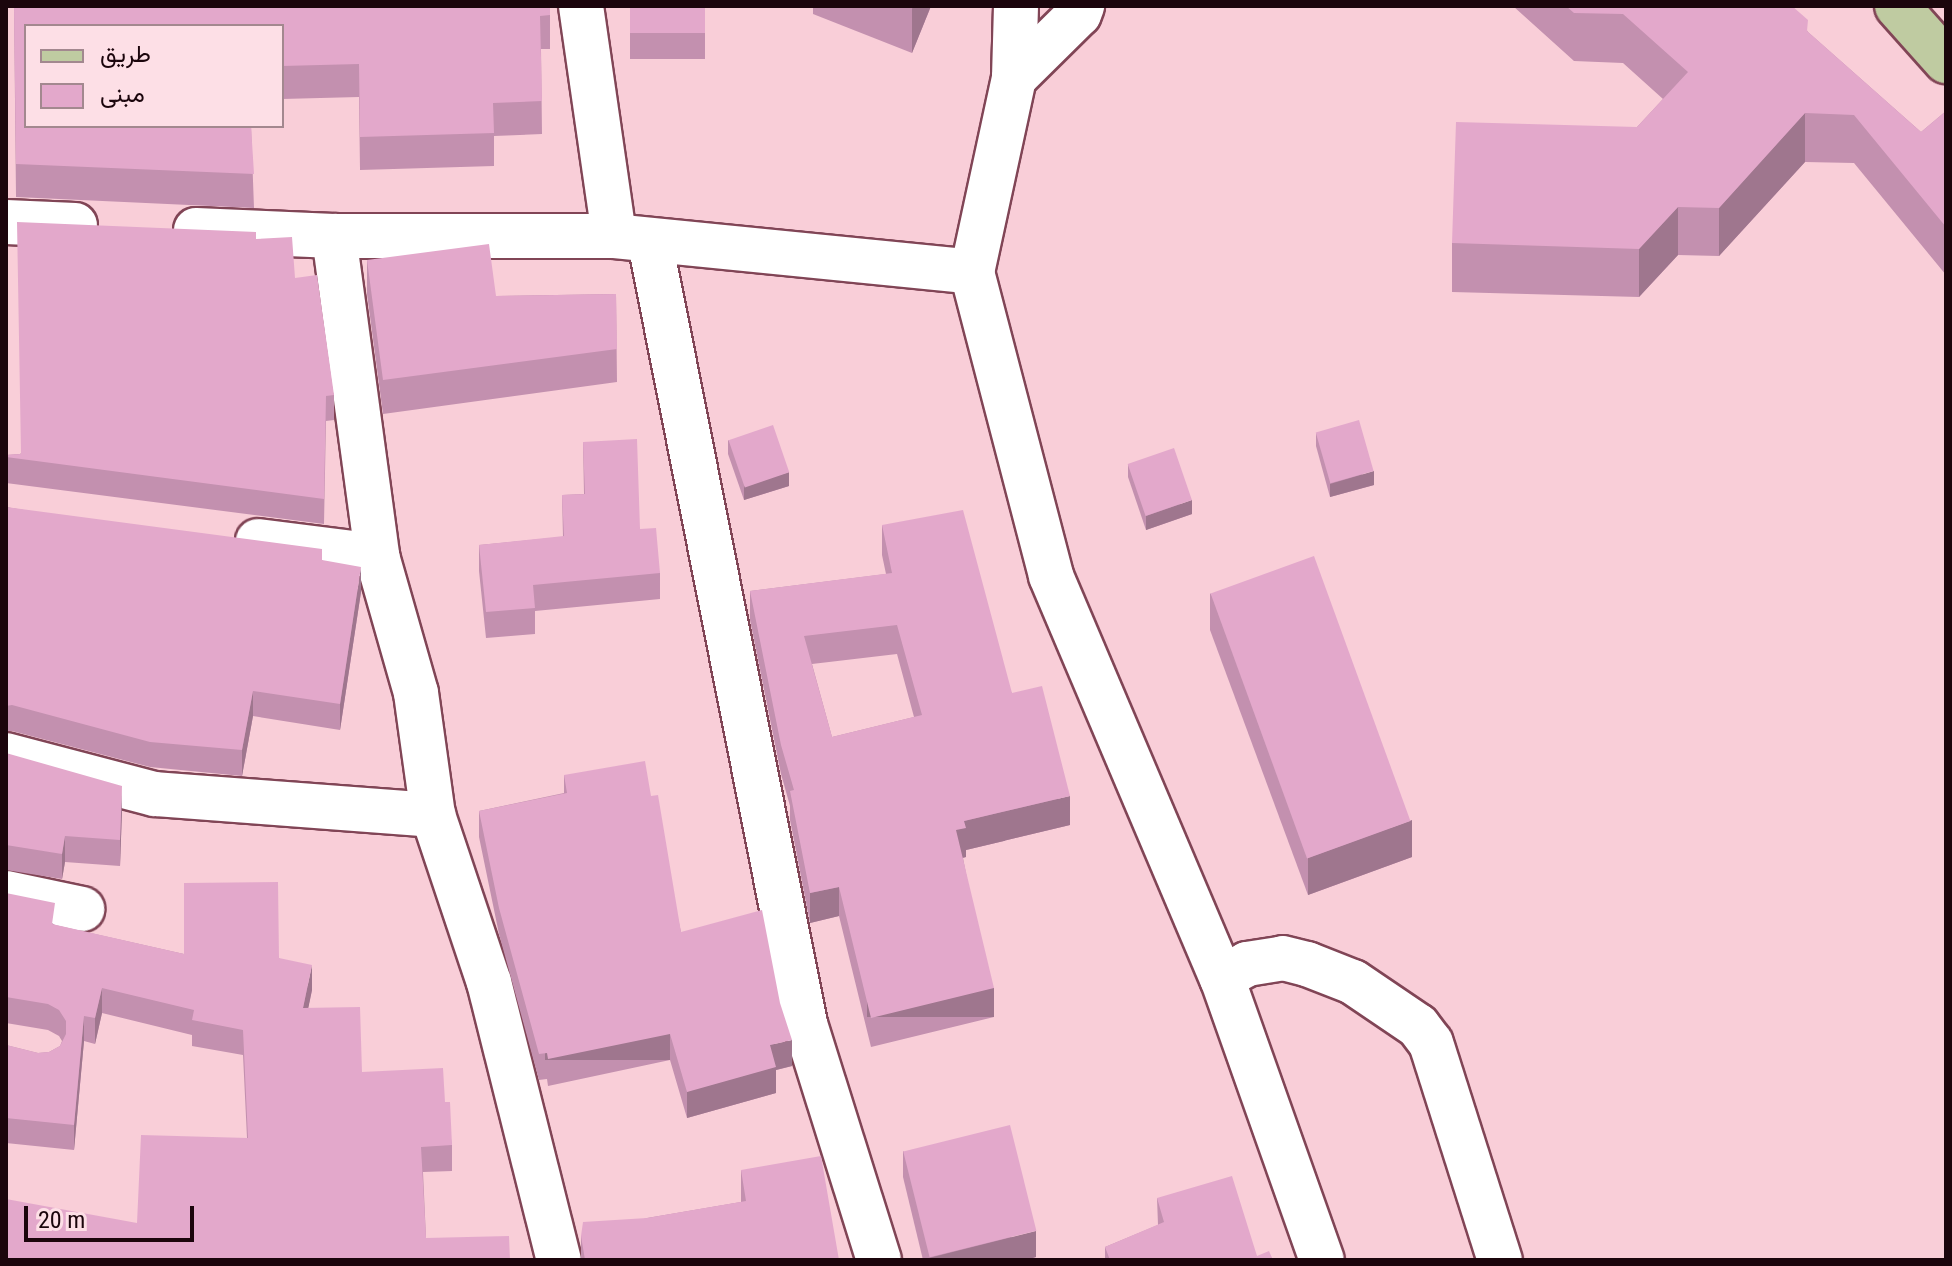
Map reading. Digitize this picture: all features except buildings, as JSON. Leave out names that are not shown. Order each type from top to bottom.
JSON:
[{"type":"main road","points":[[1897,6],[1946,61]]},
{"type":"street","points":[[581,6],[805,1024],[879,1260]]},
{"type":"street","points":[[1016,6],[1014,78],[972,272],[1051,576],[1222,978],[1322,1260]]},
{"type":"street","points":[[1014,78],[1079,14],[1082,6]]},
{"type":"street","points":[[6,222],[115,227]]},
{"type":"street","points":[[162,229],[334,236],[632,239],[972,272]]},
{"type":"street","points":[[334,236],[377,556],[416,693],[433,815],[489,982],[559,1260]]},
{"type":"street","points":[[222,537],[377,556]]},
{"type":"street","points":[[6,755],[155,794],[433,815]]},
{"type":"street","points":[[6,893],[82,909]]},
{"type":"street","points":[[1222,978],[1247,964],[1283,958],[1342,976],[1397,1009],[1418,1026],[1431,1043],[1500,1260]]}]
